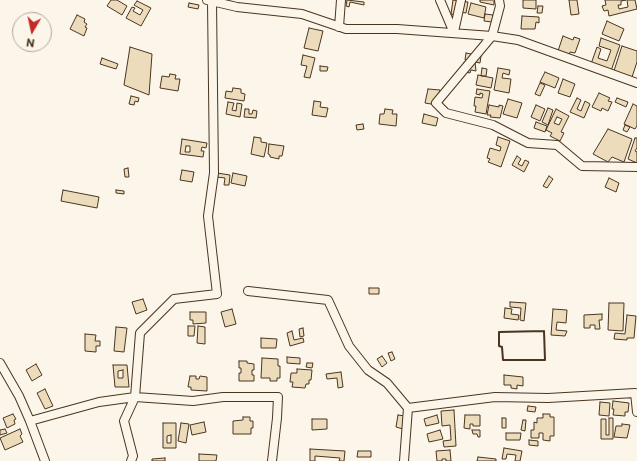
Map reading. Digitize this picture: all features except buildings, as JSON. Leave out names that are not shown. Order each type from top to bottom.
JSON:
[{"type":"street","points":[[339,27],[341,0]]},
{"type":"street","points":[[440,0],[454,33]]},
{"type":"street","points":[[454,33],[461,0]]},
{"type":"street","points":[[499,0],[500,6],[492,36],[436,103],[446,113],[493,125],[528,143],[557,145],[582,166],[637,167]]},
{"type":"street","points":[[131,461],[133,456],[124,420],[135,397],[140,333],[174,299],[217,294],[208,216],[214,173],[209,1],[238,3],[302,14],[346,29],[397,29],[492,36],[518,40],[637,83]]},
{"type":"street","points":[[248,290],[328,300],[349,346],[368,370],[387,383],[408,408],[404,461]]},
{"type":"street","points":[[0,362],[19,396],[45,461]]},
{"type":"street","points":[[408,408],[494,397],[548,398],[636,393],[637,412]]},
{"type":"street","points":[[30,421],[99,402],[135,397],[192,400],[223,397],[278,397],[272,461]]},
{"type":"wall","points":[[544,331],[545,360],[503,360],[502,347],[499,346],[499,332],[544,331]]}]
